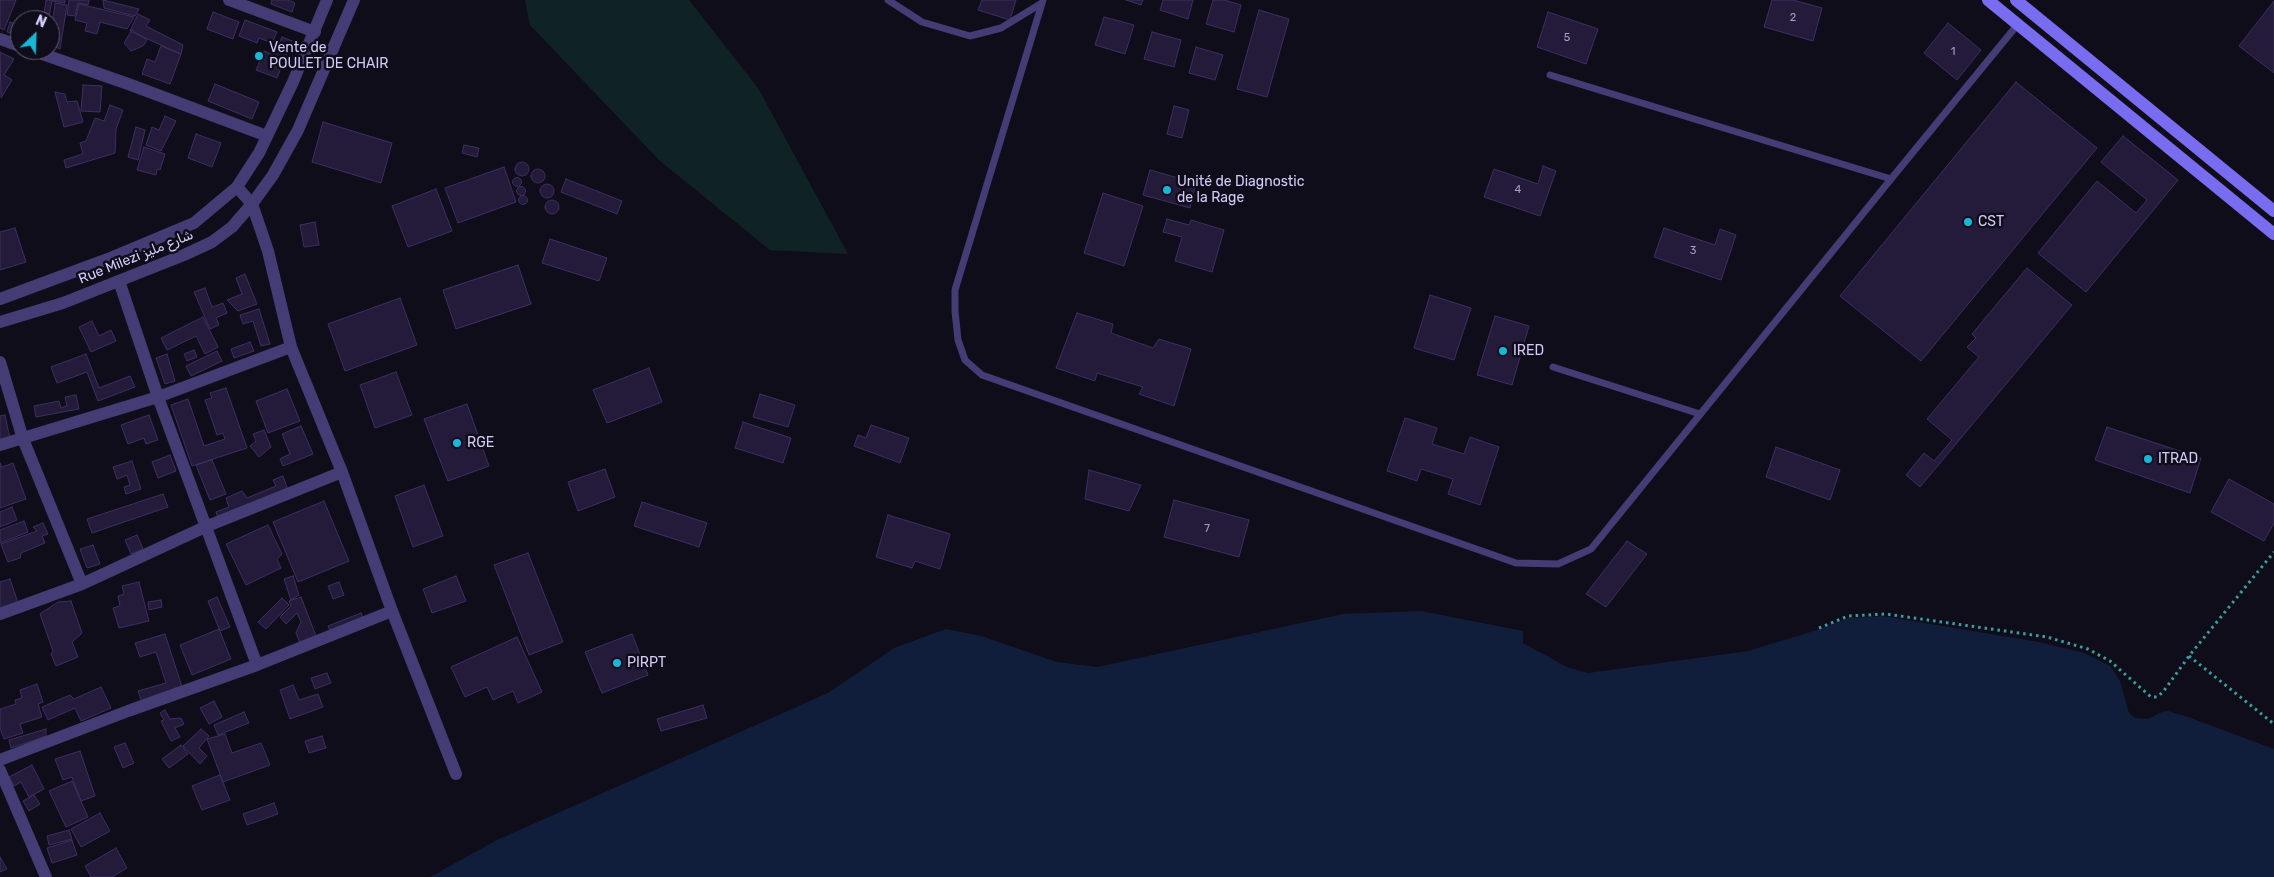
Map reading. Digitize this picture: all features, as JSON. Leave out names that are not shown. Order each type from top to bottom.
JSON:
[{"type":"main road","points":[[1988,0],[2274,234]]},
{"type":"main road","points":[[2016,0],[2274,211]]},
{"type":"main road","points":[[2061,59],[2072,46]]},
{"type":"main road","points":[[2123,110],[2135,96]]},
{"type":"street","points":[[230,0],[314,32]]},
{"type":"street","name":"Rue Milezi شارع مليز","points":[[0,299],[108,260],[194,223],[237,187],[246,177],[267,136],[327,0]]},
{"type":"street","name":"Rue Milezi شارع مليز","points":[[0,322],[63,303],[184,255],[212,242],[232,227],[273,175],[298,130],[354,0]]},
{"type":"street","points":[[60,60],[131,84],[267,136]]},
{"type":"street","points":[[237,187],[252,204],[268,251],[291,347],[342,472],[392,611],[456,774]]},
{"type":"street","points":[[119,281],[158,397],[257,665]]},
{"type":"street","points":[[0,444],[23,439],[158,397],[291,347]]},
{"type":"street","points":[[0,362],[23,439],[82,584]]},
{"type":"street","points":[[0,614],[82,584],[205,527],[342,472]]},
{"type":"street","points":[[0,760],[128,711],[257,665],[392,611]]},
{"type":"street","points":[[0,770],[46,877]]},
{"type":"lane","points":[[888,0],[922,22],[970,36],[1000,28],[1043,1]]},
{"type":"lane","points":[[1043,1],[955,290],[958,340],[964,360],[982,375],[1516,564],[1558,564],[1591,549],[2018,24]]},
{"type":"lane","points":[[1550,75],[1891,179]]},
{"type":"lane","points":[[1553,367],[1700,414]]},
{"type":"path","points":[[1819,628],[1848,616],[1886,614],[2047,637],[2088,649],[2110,662],[2151,697],[2157,697],[2163,692],[2189,656],[2274,552]]},
{"type":"path","points":[[2189,656],[2274,724]]},
{"type":"green space","points":[[525,0],[689,0],[758,88],[848,254],[770,250],[660,161],[530,25]]},
{"type":"water","points":[[1421,611],[1523,631],[1523,643],[1567,667],[1588,673],[1748,651],[1817,630],[1848,618],[1883,616],[2039,642],[2084,653],[2110,666],[2120,681],[2129,713],[2135,718],[2148,719],[2168,711],[2274,749],[2274,877],[430,877],[497,840],[828,693],[894,648],[946,629],[981,636],[1057,662],[1097,667],[1343,614]]},
{"type":"building","points":[[0,0],[16,0],[12,10],[10,10],[4,30],[0,28]]},
{"type":"building","points":[[46,0],[65,0],[65,3],[52,1],[50,10],[45,10]]},
{"type":"building","points":[[69,0],[89,0],[88,5],[78,3],[75,16],[67,15]]},
{"type":"building","points":[[103,0],[139,9],[135,16],[104,8]]},
{"type":"building","points":[[272,0],[288,0],[295,3],[292,12],[271,4]]},
{"type":"building","points":[[982,0],[1016,0],[1010,20],[978,10]]},
{"type":"building","points":[[1126,0],[1143,0],[1141,5]]},
{"type":"building","points":[[1163,0],[1193,0],[1188,19],[1160,10]]},
{"type":"building","points":[[1213,0],[1224,0],[1241,5],[1234,32],[1206,24]]},
{"type":"building","points":[[1772,0],[1793,0],[1822,8],[1813,41],[1764,27]]},
{"type":"building","points":[[2274,1],[2274,73],[2239,46]]},
{"type":"building","points":[[55,3],[67,5],[60,49],[60,10],[54,10]]},
{"type":"building","points":[[79,4],[134,17],[127,29],[100,22],[97,34],[85,31],[87,23],[75,20]]},
{"type":"building","points":[[1259,10],[1289,19],[1267,97],[1237,89]]},
{"type":"building","points":[[213,12],[239,22],[233,39],[207,29]]},
{"type":"building","points":[[1548,12],[1598,29],[1586,64],[1537,47]]},
{"type":"building","points":[[138,14],[150,20],[146,26],[183,45],[181,54],[130,31]]},
{"type":"building","points":[[1104,17],[1134,25],[1125,54],[1095,45]]},
{"type":"building","points":[[245,20],[277,32],[272,43],[259,38],[257,43],[239,36]]},
{"type":"building","points":[[10,22],[10,33],[7,32]]},
{"type":"building","points":[[1948,23],[1981,50],[1957,80],[1924,53]]},
{"type":"building","points":[[132,30],[147,40],[143,46],[131,51],[124,43]]},
{"type":"building","points":[[1152,32],[1181,40],[1174,67],[1144,59]]},
{"type":"building","points":[[282,37],[292,41],[277,78],[256,70],[264,51],[274,55]]},
{"type":"building","points":[[161,46],[181,54],[170,84],[142,74],[147,59],[155,62]]},
{"type":"building","points":[[1196,47],[1223,55],[1215,80],[1189,73]]},
{"type":"building","points":[[0,52],[10,57],[10,60],[13,60],[4,75],[12,80],[1,98]]},
{"type":"building","name":"CST","points":[[2016,82],[2097,148],[1921,361],[1840,296]]},
{"type":"building","points":[[215,84],[259,102],[252,119],[208,101]]},
{"type":"building","points":[[83,85],[102,86],[100,112],[81,111]]},
{"type":"building","points":[[55,92],[65,94],[67,102],[77,101],[83,122],[64,127]]},
{"type":"building","points":[[110,105],[123,110],[116,129],[115,153],[66,168],[64,160],[83,154],[80,143],[86,141],[95,118],[104,121]]},
{"type":"building","points":[[1174,106],[1189,110],[1182,138],[1167,134]]},
{"type":"building","points":[[165,116],[176,121],[161,151],[146,145],[152,127],[159,130]]},
{"type":"building","points":[[323,122],[392,143],[381,183],[312,162]]},
{"type":"building","points":[[136,127],[145,130],[138,160],[128,157]]},
{"type":"building","points":[[196,134],[221,143],[212,167],[188,158]]},
{"type":"building","name":"CST","points":[[2123,136],[2178,180],[2086,292],[2038,253],[2097,181],[2136,213],[2147,200],[2101,162]]},
{"type":"building","points":[[464,145],[479,148],[477,157],[462,153]]},
{"type":"building","points":[[144,147],[165,154],[160,170],[157,169],[156,175],[137,170]]},
{"type":"building","points":[[519,162],[525,162],[529,169],[525,176],[519,176],[515,172],[515,166]]},
{"type":"building","points":[[1543,166],[1556,171],[1540,216],[1484,197],[1494,169],[1538,184]]},
{"type":"building","points":[[504,167],[516,202],[458,223],[445,188]]},
{"type":"building","points":[[535,169],[541,169],[545,176],[541,183],[535,183],[531,179],[531,173]]},
{"type":"building","points":[[1150,170],[1196,183],[1190,208],[1143,195]]},
{"type":"building","points":[[517,178],[521,182],[517,186],[513,182]]},
{"type":"building","points":[[566,179],[622,201],[617,214],[561,192]]},
{"type":"building","points":[[544,184],[550,184],[554,191],[550,198],[544,198],[540,194],[540,188]]},
{"type":"building","points":[[521,187],[525,191],[521,195],[517,191]]},
{"type":"building","points":[[436,189],[452,231],[408,247],[392,206]]},
{"type":"building","points":[[1103,193],[1143,206],[1124,266],[1084,253]]},
{"type":"building","points":[[523,196],[527,200],[523,204],[519,200]]},
{"type":"building","points":[[549,200],[555,200],[559,207],[555,214],[549,214],[545,210],[545,204]]},
{"type":"building","points":[[1167,219],[1189,225],[1191,220],[1224,230],[1212,272],[1175,261],[1182,237],[1163,232]]},
{"type":"building","points":[[315,222],[319,245],[304,247],[300,225]]},
{"type":"building","points":[[15,228],[26,262],[0,270],[0,232]]},
{"type":"building","points":[[1664,228],[1715,245],[1720,229],[1736,235],[1721,280],[1654,257]]},
{"type":"building","points":[[550,239],[607,258],[599,281],[542,263]]},
{"type":"building","points":[[518,265],[531,304],[456,329],[443,290]]},
{"type":"building","points":[[2027,268],[2072,305],[1920,487],[1906,475],[1924,453],[1934,461],[1952,440],[1927,419],[1979,357],[1967,347],[1976,338],[1972,334]]},
{"type":"building","points":[[245,274],[257,304],[238,311],[227,300],[242,294],[236,278]]},
{"type":"building","points":[[205,288],[212,307],[223,303],[227,313],[216,318],[219,325],[210,329],[194,292]]},
{"type":"building","points":[[1430,295],[1471,308],[1454,360],[1414,348]]},
{"type":"building","points":[[400,298],[417,345],[345,371],[328,324]]},
{"type":"building","points":[[259,309],[270,344],[261,346],[253,321],[243,324],[240,315]]},
{"type":"building","points":[[1077,313],[1113,324],[1111,333],[1153,348],[1159,339],[1191,349],[1174,406],[1139,394],[1143,387],[1097,373],[1095,381],[1056,368]]},
{"type":"building","name":"IRED","points":[[1495,316],[1529,326],[1512,385],[1477,375]]},
{"type":"building","points":[[203,317],[218,347],[205,354],[196,336],[167,350],[161,338]]},
{"type":"building","points":[[92,321],[99,336],[111,330],[116,341],[91,352],[79,327]]},
{"type":"building","points":[[250,342],[254,351],[234,358],[231,349]]},
{"type":"building","points":[[194,350],[197,357],[187,361],[184,354]]},
{"type":"building","points":[[217,351],[222,361],[191,376],[186,366]]},
{"type":"building","points":[[86,354],[99,388],[130,376],[135,387],[98,401],[87,372],[57,383],[51,367]]},
{"type":"building","points":[[167,354],[175,381],[165,384],[156,358]]},
{"type":"building","points":[[649,368],[662,402],[607,423],[593,390]]},
{"type":"building","points":[[396,372],[412,415],[375,428],[360,385]]},
{"type":"building","points":[[226,388],[247,448],[192,466],[171,405],[188,399],[204,446],[225,439],[223,433],[217,435],[205,400],[212,398],[210,393]]},
{"type":"building","points":[[287,389],[300,421],[268,433],[256,401]]},
{"type":"building","points":[[760,394],[795,405],[788,427],[753,417]]},
{"type":"building","points":[[76,395],[79,409],[36,417],[34,406],[59,401],[61,408],[67,406],[65,397]]},
{"type":"building","name":"RGE","points":[[467,404],[489,466],[448,481],[424,419]]},
{"type":"building","points":[[5,415],[10,439],[0,441],[0,416]]},
{"type":"building","points":[[149,415],[158,440],[146,444],[144,438],[128,444],[121,425]]},
{"type":"building","points":[[1405,418],[1437,428],[1432,444],[1464,454],[1470,437],[1499,447],[1480,505],[1448,494],[1453,479],[1421,469],[1417,481],[1387,471]]},
{"type":"building","points":[[743,422],[791,438],[783,463],[735,448]]},
{"type":"building","points":[[871,425],[909,438],[900,463],[854,446],[858,435],[866,438]]},
{"type":"building","points":[[301,426],[313,454],[283,466],[280,459],[290,454],[282,434]]},
{"type":"building","name":"ITRAD","points":[[2107,427],[2201,458],[2190,493],[2095,460]]},
{"type":"building","points":[[264,430],[271,447],[259,457],[250,446],[256,441],[253,434]]},
{"type":"building","points":[[1776,447],[1840,470],[1830,500],[1766,477]]},
{"type":"building","points":[[170,455],[176,471],[158,478],[152,462]]},
{"type":"building","points":[[212,460],[226,494],[210,500],[196,465]]},
{"type":"building","points":[[132,461],[141,489],[126,494],[124,487],[130,485],[127,475],[117,479],[113,467]]},
{"type":"building","points":[[0,463],[2,467],[13,463],[26,499],[0,508]]},
{"type":"building","points":[[605,469],[615,497],[578,511],[568,482]]},
{"type":"building","points":[[1089,470],[1141,485],[1129,511],[1085,499]]},
{"type":"building","points":[[283,476],[288,490],[218,518],[216,512],[229,507],[226,498],[242,491],[247,498],[276,486],[273,480]]},
{"type":"building","points":[[2229,479],[2274,504],[2274,523],[2264,541],[2211,512]]},
{"type":"building","points":[[424,485],[443,536],[413,547],[395,496]]},
{"type":"building","points":[[163,494],[168,507],[92,533],[87,519]]},
{"type":"building","points":[[1174,500],[1249,520],[1239,557],[1164,537]]},
{"type":"building","points":[[324,501],[349,561],[298,582],[273,522]]},
{"type":"building","points":[[642,502],[707,523],[699,547],[634,526]]},
{"type":"building","points":[[12,507],[17,520],[0,527],[0,512]]},
{"type":"building","points":[[888,515],[950,534],[940,569],[915,561],[912,568],[876,557]]},
{"type":"building","points":[[24,521],[28,532],[0,543],[0,530]]},
{"type":"building","points":[[43,523],[48,534],[42,536],[45,543],[21,553],[20,558],[8,562],[1,544],[37,531],[33,527]]},
{"type":"building","points":[[268,525],[282,554],[277,559],[281,568],[246,585],[226,544]]},
{"type":"building","points":[[137,535],[143,549],[131,554],[125,540]]},
{"type":"building","points":[[1627,541],[1647,554],[1606,607],[1586,594]]},
{"type":"building","points":[[93,545],[100,564],[87,568],[80,549]]},
{"type":"building","points":[[528,553],[563,642],[529,655],[494,565]]},
{"type":"building","points":[[293,576],[299,595],[291,600],[284,579]]},
{"type":"building","points":[[456,576],[466,601],[432,613],[423,589]]},
{"type":"building","points":[[10,579],[18,603],[0,608],[0,582]]},
{"type":"building","points":[[139,582],[149,621],[119,628],[113,608],[120,606],[118,596],[124,594],[122,586]]},
{"type":"building","points":[[339,582],[344,595],[333,599],[328,586]]},
{"type":"building","points":[[217,597],[230,627],[220,631],[208,601]]},
{"type":"building","points":[[301,597],[316,636],[300,643],[296,633],[301,622],[297,613],[286,624],[280,617],[291,606],[289,601]]},
{"type":"building","points":[[282,598],[289,605],[266,629],[258,622]]},
{"type":"building","points":[[161,600],[162,607],[149,610],[148,602]]},
{"type":"building","points":[[71,601],[82,633],[72,642],[78,657],[56,666],[51,654],[53,651],[40,614],[58,602]]},
{"type":"building","points":[[361,613],[364,621],[331,633],[328,626]]},
{"type":"building","points":[[219,629],[231,659],[192,675],[180,645]]},
{"type":"building","points":[[165,634],[183,690],[142,702],[138,691],[166,683],[156,652],[140,657],[135,643]]},
{"type":"building","name":"PIRPT","points":[[632,634],[648,675],[602,693],[585,652]]},
{"type":"building","points":[[517,637],[542,692],[518,703],[513,691],[493,700],[487,687],[465,697],[451,667]]},
{"type":"building","points":[[327,673],[331,683],[315,689],[311,678]]},
{"type":"building","points":[[37,684],[43,702],[38,704],[42,717],[20,724],[23,733],[4,739],[0,728],[0,709],[16,704],[15,700],[22,698],[20,690]]},
{"type":"building","points":[[293,685],[299,700],[318,694],[323,707],[290,719],[280,690]]},
{"type":"building","points":[[101,687],[111,708],[81,721],[75,708],[48,720],[42,707],[70,695],[74,699]]},
{"type":"building","points":[[214,701],[222,717],[209,724],[200,708]]},
{"type":"building","points":[[703,705],[707,718],[661,731],[657,719]]},
{"type":"building","points":[[165,710],[170,719],[181,718],[184,724],[175,728],[180,737],[171,741],[161,721],[164,720],[160,713]]},
{"type":"building","points":[[244,712],[249,723],[218,735],[214,725]]},
{"type":"building","points":[[46,729],[46,736],[11,748],[9,740]]},
{"type":"building","points":[[201,729],[209,736],[199,748],[207,756],[200,764],[183,746]]},
{"type":"building","points":[[225,734],[232,753],[261,743],[270,765],[223,782],[207,739]]},
{"type":"building","points":[[322,736],[326,748],[309,753],[305,741]]},
{"type":"building","points":[[125,743],[134,763],[123,768],[114,747]]},
{"type":"building","points":[[181,745],[188,754],[169,768],[162,759]]},
{"type":"building","points":[[80,751],[95,796],[81,801],[72,777],[63,780],[55,759]]},
{"type":"building","points":[[32,765],[44,789],[29,797],[21,782],[14,786],[9,777]]},
{"type":"building","points":[[220,775],[230,800],[202,810],[192,786]]},
{"type":"building","points":[[72,781],[88,817],[66,827],[49,791]]},
{"type":"building","points":[[34,795],[40,804],[29,811],[23,801]]},
{"type":"building","points":[[274,803],[278,814],[247,825],[243,814]]},
{"type":"building","points":[[100,813],[110,831],[81,847],[71,829]]},
{"type":"building","points":[[69,830],[72,839],[49,845],[47,836]]},
{"type":"building","points":[[72,840],[77,855],[52,863],[47,848]]},
{"type":"building","points":[[116,848],[127,868],[112,877],[91,877],[85,866]]},
{"type":"building","points":[[0,857],[7,869],[0,872]]},
{"type":"place","name":"Vente de POULET DE CHAIR","points":[[259,56]]},
{"type":"place","name":"Unité de Diagnostic de la Rage","points":[[1167,190]]},
{"type":"place","name":"CST","points":[[1968,222]]},
{"type":"place","name":"IRED","points":[[1503,351]]},
{"type":"place","name":"RGE","points":[[457,443]]},
{"type":"place","name":"ITRAD","points":[[2148,459]]},
{"type":"place","name":"PIRPT","points":[[617,663]]}]
